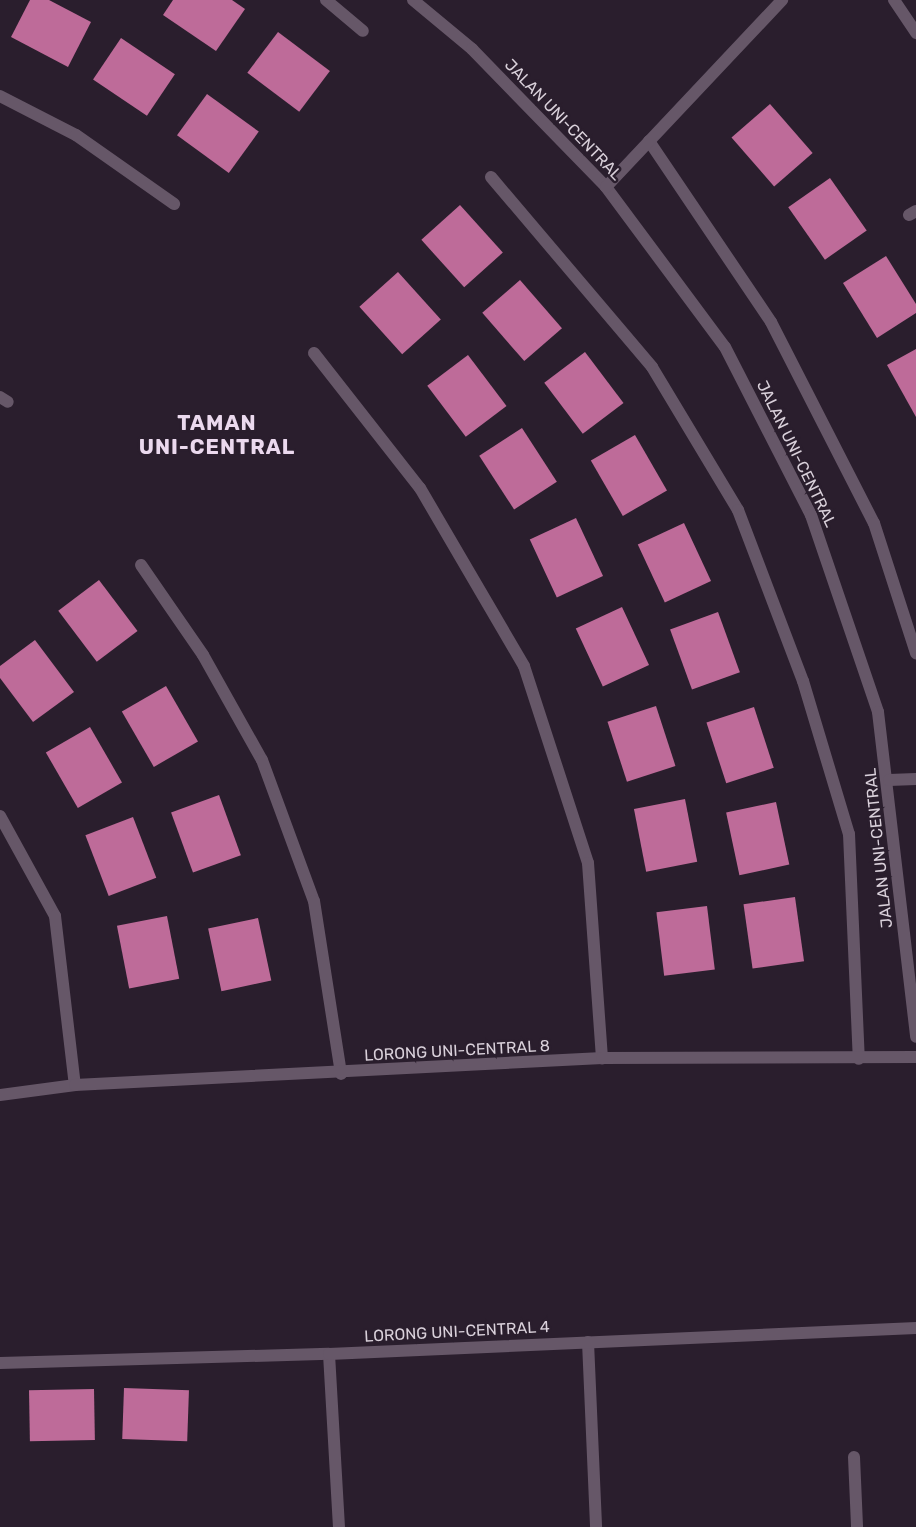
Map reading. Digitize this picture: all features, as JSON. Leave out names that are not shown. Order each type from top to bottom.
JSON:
[{"type":"street","points":[[326,0],[363,31]]},
{"type":"street","name":"JALAN UNI-CENTRAL","points":[[412,0],[472,48],[606,187],[725,347],[811,515],[878,712],[889,780],[916,1037]]},
{"type":"street","points":[[606,187],[782,0]]},
{"type":"street","points":[[894,0],[916,33]]},
{"type":"street","points":[[0,96],[76,135],[174,204]]},
{"type":"street","points":[[649,141],[771,322],[874,523],[916,653]]},
{"type":"street","points":[[491,177],[652,367],[738,510],[803,681],[849,834],[859,1059]]},
{"type":"street","points":[[314,353],[420,488],[524,666],[588,863],[602,1058]]},
{"type":"street","points":[[141,565],[203,655],[262,760],[314,901],[341,1074]]},
{"type":"street","points":[[889,780],[916,779]]},
{"type":"street","points":[[0,816],[55,916],[75,1085]]},
{"type":"street","name":"LORONG UNI-CENTRAL 8","points":[[0,1095],[75,1085],[341,1074],[602,1058],[859,1059],[916,1057]]},
{"type":"street","name":"LORONG UNI-CENTRAL 4","points":[[0,1363],[329,1354],[916,1328]]},
{"type":"street","points":[[588,1342],[596,1527]]},
{"type":"street","points":[[329,1354],[339,1527]]},
{"type":"street","points":[[854,1457],[857,1527]]},
{"type":"building","points":[[30,0],[49,0],[91,22],[68,67],[11,37]]},
{"type":"building","points":[[173,0],[232,0],[245,9],[216,51],[163,15]]},
{"type":"building","points":[[278,32],[330,71],[299,112],[247,73]]},
{"type":"building","points":[[121,38],[175,74],[147,116],[93,79]]},
{"type":"building","points":[[207,94],[259,132],[229,173],[177,135]]},
{"type":"building","points":[[770,104],[813,153],[774,187],[732,137]]},
{"type":"building","points":[[830,178],[867,230],[825,260],[788,207]]},
{"type":"building","points":[[460,205],[503,253],[464,287],[421,240]]},
{"type":"building","points":[[886,256],[916,304],[916,313],[877,338],[843,283]]},
{"type":"building","points":[[398,272],[441,320],[402,354],[359,307]]},
{"type":"building","points":[[520,280],[562,328],[524,361],[482,313]]},
{"type":"building","points":[[916,349],[916,417],[887,365]]},
{"type":"building","points":[[585,352],[624,403],[583,434],[544,383]]},
{"type":"building","points":[[468,355],[507,406],[466,437],[427,386]]},
{"type":"building","points":[[522,428],[557,482],[514,509],[479,456]]},
{"type":"building","points":[[635,435],[667,490],[623,516],[591,460]]},
{"type":"building","points":[[576,518],[603,576],[557,598],[530,540]]},
{"type":"building","points":[[684,523],[711,581],[665,603],[638,545]]},
{"type":"building","points":[[99,580],[138,631],[97,662],[58,611]]},
{"type":"building","points":[[622,607],[649,665],[603,687],[576,629]]},
{"type":"building","points":[[718,612],[740,672],[692,690],[670,629]]},
{"type":"building","points":[[35,640],[74,692],[33,722],[0,678],[0,666]]},
{"type":"building","points":[[166,686],[198,741],[154,767],[122,712]]},
{"type":"building","points":[[656,706],[675,766],[627,782],[607,722]]},
{"type":"building","points":[[754,707],[774,768],[726,783],[706,722]]},
{"type":"building","points":[[90,727],[122,782],[78,808],[46,752]]},
{"type":"building","points":[[219,795],[241,855],[193,873],[171,812]]},
{"type":"building","points":[[685,799],[697,862],[646,872],[634,809]]},
{"type":"building","points":[[776,802],[789,865],[739,875],[726,813]]},
{"type":"building","points":[[133,817],[156,878],[109,896],[85,835]]},
{"type":"building","points":[[795,897],[804,961],[753,969],[744,904]]},
{"type":"building","points":[[707,906],[715,970],[664,976],[656,912]]},
{"type":"building","points":[[167,916],[179,979],[129,989],[117,926]]},
{"type":"building","points":[[258,918],[271,981],[221,991],[208,929]]},
{"type":"building","points":[[124,1388],[189,1390],[187,1441],[122,1439]]},
{"type":"building","points":[[94,1389],[95,1440],[30,1441],[29,1390]]},
{"type":"district","name":"TAMAN UNI-CENTRAL","points":[[217,435]]}]
